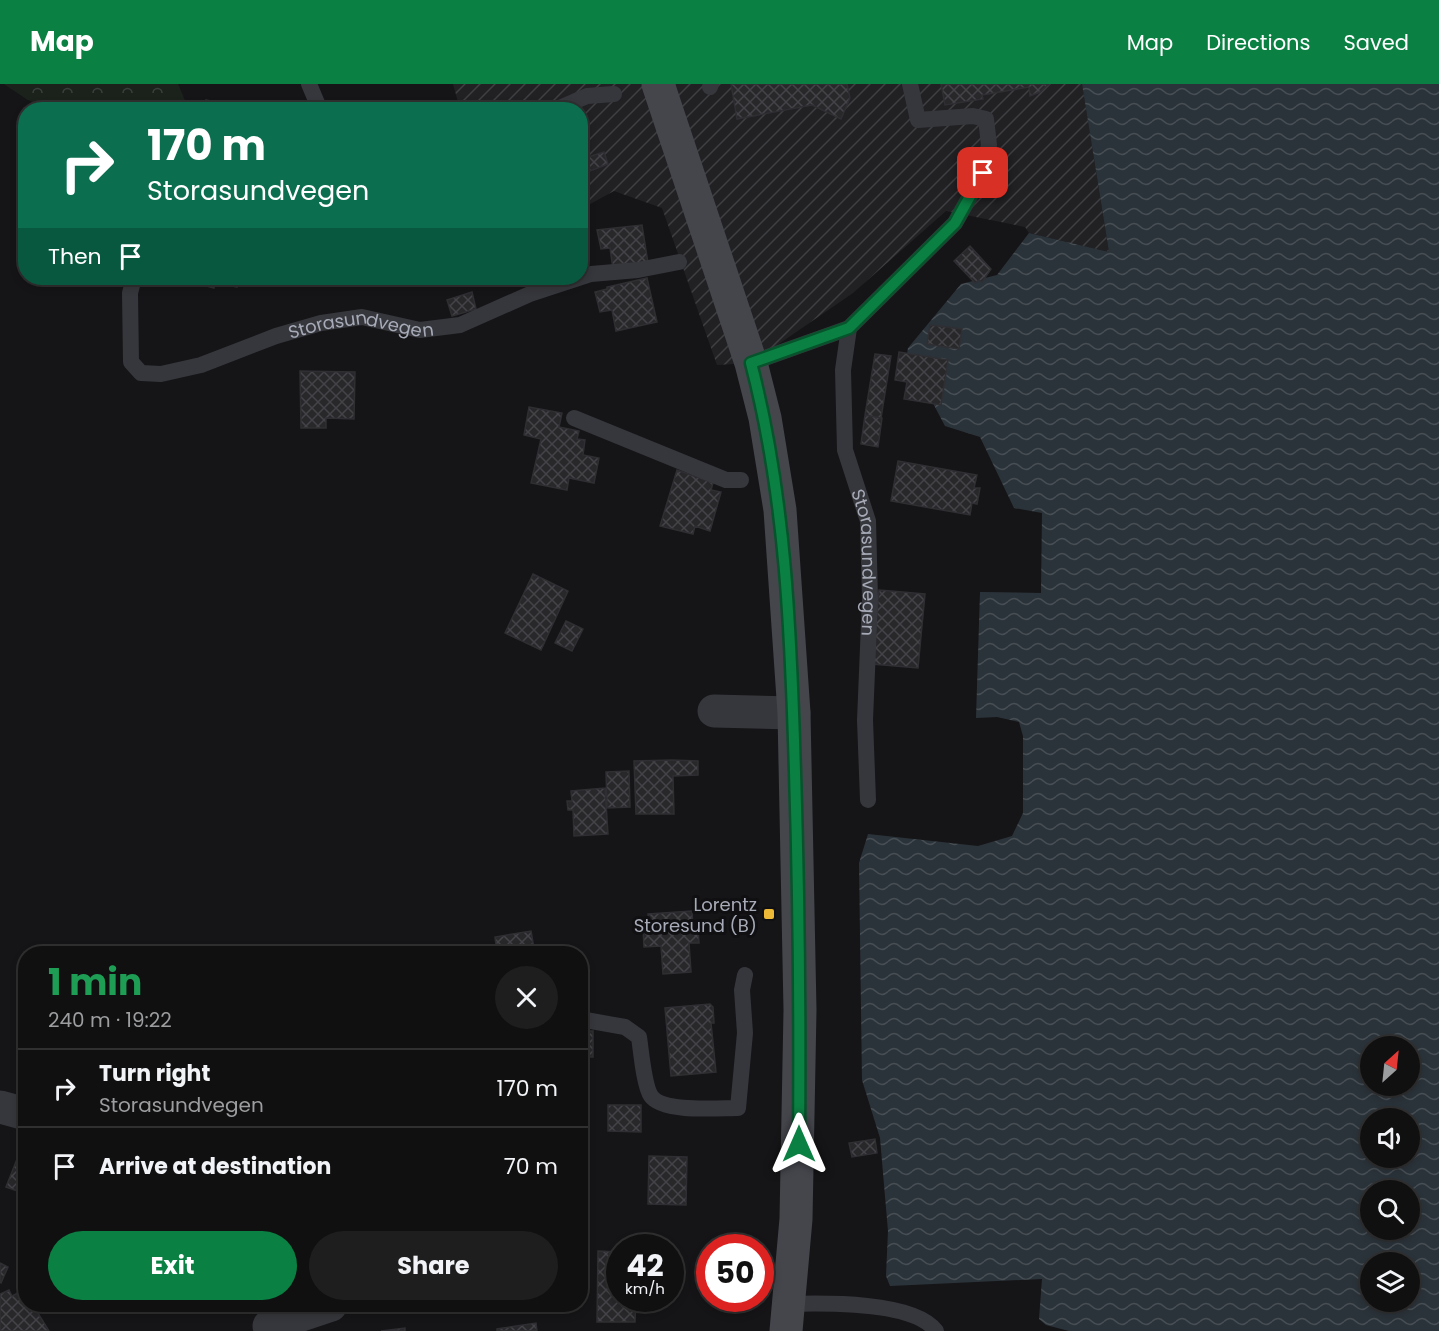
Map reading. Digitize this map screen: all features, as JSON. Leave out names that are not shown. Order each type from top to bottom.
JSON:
[{"type":"main road","points":[[658,84],[751,363],[765,418],[780,510],[794,713],[800,986],[800,1133],[796,1219],[787,1317]]},
{"type":"street","points":[[714,711],[794,713]]},
{"type":"street","points":[[0,1107],[18,1112]]},
{"type":"street","points":[[268,1321],[303,1312]]},
{"type":"lane","points":[[309,84],[317,102]]},
{"type":"lane","points":[[751,363],[849,328],[955,223],[983,173],[989,145],[986,119],[973,116],[918,120],[910,84]]},
{"type":"lane","points":[[573,102],[587,96],[614,94]]},
{"type":"lane","name":"Storasundvegen","points":[[588,275],[638,270],[679,262]]},
{"type":"lane","name":"Storasundvegen","points":[[132,285],[130,293],[131,362],[141,373],[160,374],[201,365],[321,323],[362,317],[420,330],[460,325],[530,294],[557,285]]},
{"type":"lane","name":"Storasundvegen","points":[[849,328],[843,370],[845,450],[868,521],[870,599],[865,720],[868,800]]},
{"type":"lane","points":[[574,418],[726,480],[741,480]]},
{"type":"lane","points":[[588,1020],[625,1027],[639,1036],[650,1095],[659,1104],[694,1108],[738,1108],[745,1033],[745,975]]},
{"type":"lane","points":[[787,1317],[833,1303],[913,1314],[936,1331]]},
{"type":"shaded area","points":[[453,84],[1082,84],[1109,252],[1029,233],[1025,227],[946,211],[853,293],[751,363],[717,365],[662,208],[614,191],[588,205],[588,102],[458,102]]},
{"type":"green space","points":[[4,84],[178,84],[186,102],[33,102]]},
{"type":"water","points":[[1082,84],[1439,84],[1439,1331],[1069,1331],[1046,1325],[1039,1319],[1042,1279],[890,1286],[886,1276],[888,1231],[880,1138],[862,1080],[859,863],[868,834],[978,846],[1012,836],[1023,813],[1023,736],[1019,722],[997,717],[976,718],[980,592],[1041,593],[1042,513],[1014,508],[980,437],[945,426],[907,354],[908,348],[961,284],[997,275],[1029,233],[1109,252]]},
{"type":"building","points":[[731,84],[847,84],[850,98],[841,119],[812,105],[737,119]]},
{"type":"building","points":[[941,84],[1049,84],[1040,92],[1030,96],[1029,87],[982,95],[983,99],[945,105]]},
{"type":"building","points":[[604,152],[608,164],[590,171],[588,157]]},
{"type":"building","points":[[642,225],[648,263],[613,269],[610,248],[601,249],[597,230]]},
{"type":"building","points":[[970,246],[991,269],[982,282],[979,280],[975,283],[954,261]]},
{"type":"building","points":[[647,278],[657,322],[616,331],[612,310],[600,312],[595,292]]},
{"type":"building","points":[[472,292],[476,309],[452,316],[447,300]]},
{"type":"building","points":[[930,325],[962,329],[959,349],[927,344]]},
{"type":"building","points":[[899,352],[948,360],[941,405],[904,399],[907,382],[895,380]]},
{"type":"building","points":[[875,354],[891,356],[881,418],[865,415]]},
{"type":"building","points":[[300,371],[355,372],[354,419],[326,418],[326,428],[301,428]]},
{"type":"building","points":[[529,407],[562,413],[559,427],[579,431],[577,439],[585,440],[583,455],[599,458],[594,483],[569,478],[567,490],[531,483],[541,439],[524,435]]},
{"type":"building","points":[[865,415],[882,418],[878,447],[861,444]]},
{"type":"building","points":[[898,461],[977,475],[974,488],[980,488],[977,504],[972,503],[970,515],[891,501]]},
{"type":"building","points":[[677,470],[713,483],[711,490],[721,492],[710,531],[695,526],[693,534],[660,526]]},
{"type":"building","points":[[533,574],[568,591],[541,650],[505,633]]},
{"type":"building","points":[[879,590],[925,594],[918,668],[872,664]]},
{"type":"building","points":[[566,621],[583,629],[572,651],[555,643]]},
{"type":"building","points":[[634,761],[698,761],[698,775],[673,776],[674,814],[636,814]]},
{"type":"building","points":[[629,771],[630,807],[607,808],[606,772]]},
{"type":"building","points":[[605,788],[608,834],[574,836],[573,810],[568,810],[567,801],[572,801],[571,791]]},
{"type":"building","points":[[692,911],[693,930],[698,930],[699,943],[689,943],[691,972],[663,974],[661,946],[644,947],[643,928],[649,928],[648,914]]},
{"type":"building","points":[[531,931],[534,946],[496,946],[495,937]]},
{"type":"building","points":[[710,1004],[713,1007],[714,1023],[711,1023],[716,1072],[671,1076],[665,1008]]},
{"type":"building","points":[[588,1031],[593,1031],[593,1057],[588,1057]]},
{"type":"building","points":[[608,1105],[641,1105],[641,1132],[608,1131]]},
{"type":"building","points":[[875,1139],[877,1153],[852,1157],[849,1143]]},
{"type":"building","points":[[649,1156],[687,1157],[686,1205],[648,1204]]},
{"type":"building","points":[[18,1157],[18,1191],[6,1187]]},
{"type":"building","points":[[598,1251],[606,1251],[606,1312],[635,1312],[635,1322],[597,1322]]},
{"type":"building","points":[[0,1263],[8,1267],[1,1283],[0,1282]]},
{"type":"building","points":[[9,1290],[12,1296],[18,1293],[18,1312],[37,1312],[49,1331],[0,1331],[0,1294]]},
{"type":"building","points":[[536,1323],[537,1331],[497,1331],[497,1329]]},
{"type":"building","points":[[405,1328],[405,1331],[381,1331]]},
{"type":"place","name":"Lorentz Storesund (B)","points":[[769,914]]},
{"type":"route","points":[[799,1144],[798,867],[794,713],[787,590],[780,510],[765,418],[751,363],[849,328],[955,223],[983,173]]}]
